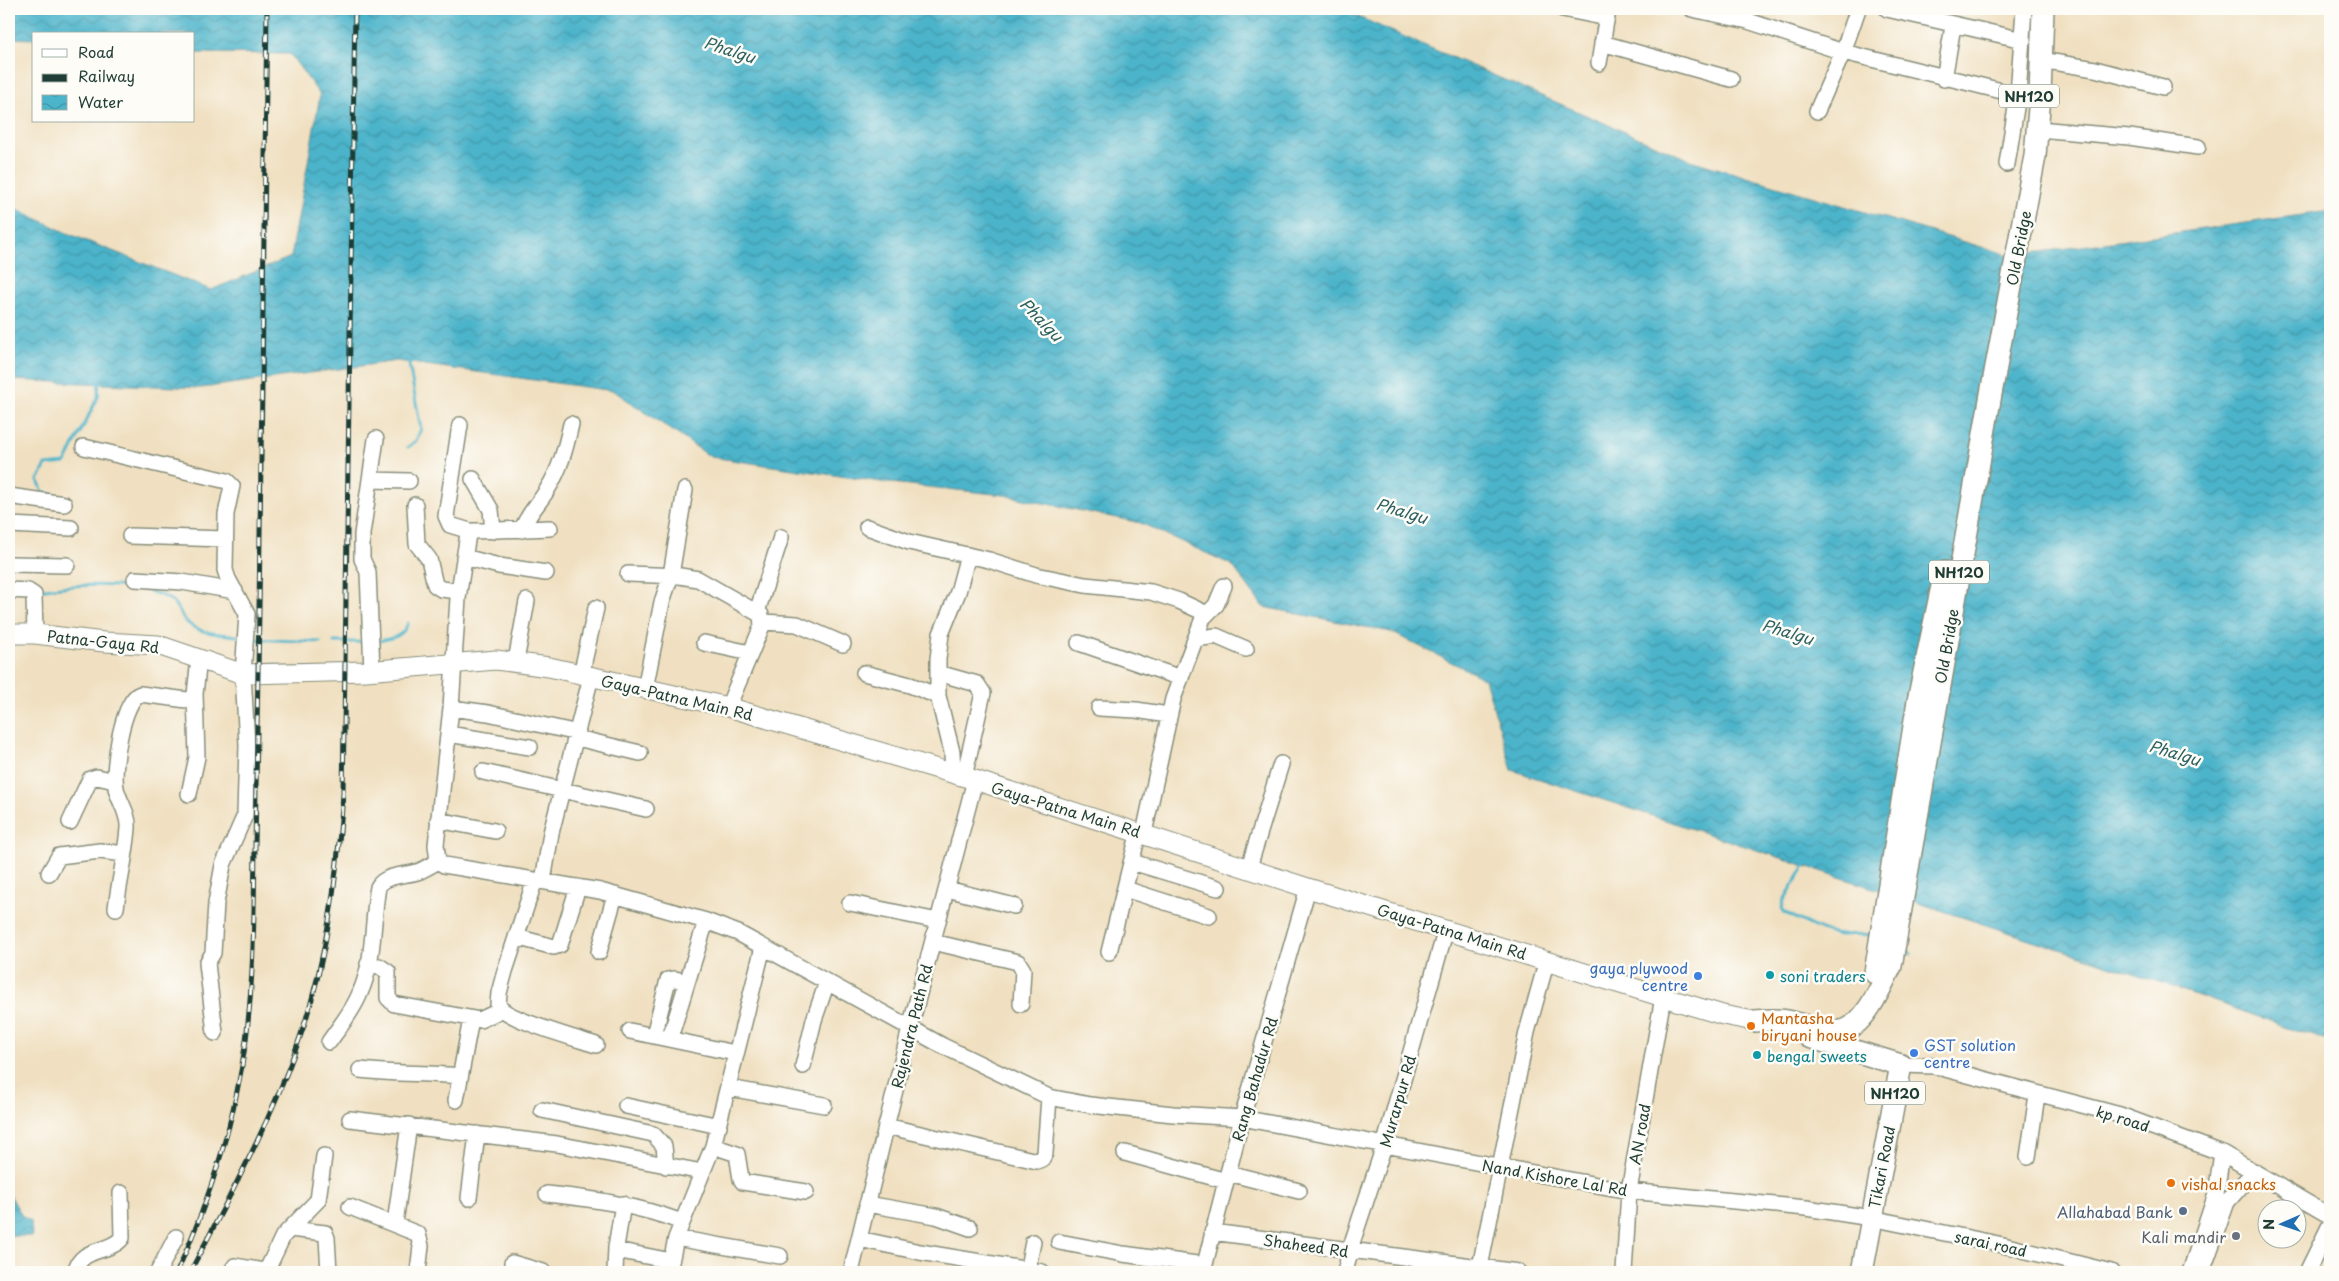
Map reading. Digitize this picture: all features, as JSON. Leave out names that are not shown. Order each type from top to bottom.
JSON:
[{"type":"highway","name":"NH120","points":[[2018,175],[2027,122],[2034,9]]},
{"type":"highway","name":"NH120","points":[[2018,175],[2038,129],[2043,9]]},
{"type":"highway","name":"Old Bridge","points":[[1754,1020],[1781,1020],[1840,1031],[1857,1023],[1883,984],[1884,964],[1997,357],[2018,175]]},
{"type":"highway","name":"NH120","points":[[1754,1020],[1900,1065]]},
{"type":"highway","name":"Tikari Road","points":[[1862,1272],[1900,1065]]},
{"type":"main road","name":"Patna-Gaya Rd","points":[[9,634],[35,634],[104,642],[147,643],[177,650],[247,674]]},
{"type":"main road","name":"Gaya-Patna Main Rd","points":[[247,674],[369,670],[454,662],[516,661],[728,708],[964,777],[1141,832],[1308,888],[1663,997],[1723,1015],[1754,1020]]},
{"type":"street","points":[[1563,9],[1608,13],[1599,63]]},
{"type":"street","points":[[1692,9],[1748,22],[1843,52],[1944,79],[2018,96]]},
{"type":"street","points":[[1817,111],[1843,52],[1858,9]]},
{"type":"street","points":[[1887,9],[1953,26],[2023,40]]},
{"type":"street","points":[[2018,175],[2018,96],[2024,9]]},
{"type":"street","points":[[1944,79],[1953,26]]},
{"type":"street","points":[[1602,43],[1731,79]]},
{"type":"street","points":[[2041,60],[2095,69],[2164,87]]},
{"type":"street","points":[[2038,129],[2129,137],[2198,147]]},
{"type":"street","points":[[522,530],[527,518],[547,490],[558,470],[564,456],[571,424]]},
{"type":"street","points":[[460,425],[446,516],[450,525],[470,532],[550,528]]},
{"type":"street","points":[[369,670],[368,572],[362,559],[361,541],[376,439]]},
{"type":"street","points":[[84,448],[230,483],[231,490],[226,514],[226,575],[246,614],[247,745],[245,815],[223,865],[216,903],[214,949],[206,967],[215,1033]]},
{"type":"street","points":[[473,479],[491,510],[493,530]]},
{"type":"street","points":[[370,480],[409,481]]},
{"type":"street","points":[[645,690],[662,602],[672,575],[685,490]]},
{"type":"street","points":[[9,496],[64,504]]},
{"type":"street","points":[[415,505],[416,544],[428,560],[435,585],[441,590],[459,592]]},
{"type":"street","points":[[9,525],[71,528]]},
{"type":"street","points":[[868,527],[909,542],[968,555],[1016,570],[1067,582],[1151,592],[1179,601],[1205,613]]},
{"type":"street","points":[[329,1042],[360,993],[368,964],[380,882],[421,871],[438,861],[436,845],[451,708],[459,592],[470,532]]},
{"type":"street","points":[[130,536],[226,539]]},
{"type":"street","points":[[728,708],[750,653],[781,537]]},
{"type":"street","points":[[964,777],[952,752],[938,696],[938,673],[941,634],[958,592],[968,555]]},
{"type":"street","points":[[464,557],[490,565],[546,573]]},
{"type":"street","points":[[9,564],[67,565]]},
{"type":"street","points":[[628,574],[672,575],[704,582],[760,617],[797,624],[843,644]]},
{"type":"street","points":[[135,579],[182,582],[235,591]]},
{"type":"street","points":[[1109,952],[1141,832],[1168,715],[1205,613],[1216,605],[1224,586]]},
{"type":"street","points":[[9,590],[28,592],[34,595],[35,634]]},
{"type":"street","points":[[516,661],[527,601]]},
{"type":"street","points":[[596,608],[577,735],[539,880],[516,937],[499,993],[498,1005],[501,1010],[523,1020],[596,1045]]},
{"type":"street","points":[[1195,639],[1216,636],[1246,649]]},
{"type":"street","points":[[704,643],[750,653]]},
{"type":"street","points":[[1079,643],[1181,678]]},
{"type":"street","points":[[189,794],[197,757],[195,701],[199,659]]},
{"type":"street","points":[[864,673],[910,685],[938,696]]},
{"type":"street","name":"Rajendra Path Rd","points":[[851,1272],[910,1028],[947,889],[964,777],[983,693],[977,684],[938,673]]},
{"type":"street","points":[[116,908],[128,821],[115,781],[119,736],[133,698],[140,694],[195,701]]},
{"type":"street","points":[[451,708],[488,713],[640,753]]},
{"type":"street","points":[[1099,708],[1136,710],[1168,715]]},
{"type":"street","points":[[448,734],[530,747]]},
{"type":"street","points":[[1249,867],[1281,764]]},
{"type":"street","points":[[483,772],[646,809]]},
{"type":"street","points":[[70,822],[90,779],[97,777],[115,781]]},
{"type":"street","points":[[438,820],[495,831]]},
{"type":"street","points":[[49,873],[59,856],[100,851],[124,854]]},
{"type":"street","name":"Nand Kishore Lal Rd","points":[[438,861],[444,865],[484,873],[539,880],[615,895],[706,921],[738,933],[910,1028],[1049,1097],[1090,1105],[1173,1114],[1242,1118],[1629,1191],[1806,1208],[1871,1218]]},
{"type":"street","points":[[1132,862],[1218,888]]},
{"type":"street","points":[[516,937],[554,947],[560,945],[578,887]]},
{"type":"street","name":"Rang Bahadur Rd","points":[[1204,1268],[1242,1118],[1308,888]]},
{"type":"street","points":[[947,889],[1014,906]]},
{"type":"street","points":[[1125,889],[1209,916]]},
{"type":"street","points":[[599,952],[615,895]]},
{"type":"street","points":[[850,903],[938,921]]},
{"type":"street","points":[[670,1038],[706,921]]},
{"type":"street","name":"Murarpur Rd","points":[[1345,1272],[1384,1146],[1446,929]]},
{"type":"street","points":[[932,942],[1018,962],[1023,970],[1021,1004]]},
{"type":"street","points":[[616,1250],[670,1266],[676,1238],[713,1146],[719,1126],[729,1088],[735,1053],[763,947]]},
{"type":"street","points":[[1480,1270],[1527,1032],[1547,960]]},
{"type":"street","points":[[368,964],[379,966],[388,972],[388,998],[394,1004],[480,1020],[501,1010]]},
{"type":"street","points":[[654,1035],[668,980],[675,979],[687,982]]},
{"type":"street","points":[[803,1066],[814,1020],[827,982]]},
{"type":"street","name":"AN road","points":[[1624,1272],[1629,1191],[1663,997]]},
{"type":"street","points":[[456,1100],[471,1019]]},
{"type":"street","points":[[630,1032],[670,1038],[735,1053]]},
{"type":"street","name":"kp road","points":[[1900,1065],[1934,1066],[2037,1095],[2120,1115],[2222,1153],[2330,1216]]},
{"type":"street","points":[[360,1070],[401,1074],[422,1072],[460,1076]]},
{"type":"street","points":[[729,1088],[824,1105]]},
{"type":"street","points":[[2028,1157],[2037,1095]]},
{"type":"street","points":[[886,1126],[1037,1161],[1042,1159],[1045,1153],[1049,1097]]},
{"type":"street","points":[[626,1106],[719,1126]]},
{"type":"street","points":[[542,1110],[653,1134],[664,1146],[666,1166]]},
{"type":"street","points":[[350,1119],[557,1144],[702,1172]]},
{"type":"street","points":[[395,1224],[409,1125]]},
{"type":"street","points":[[469,1198],[477,1134]]},
{"type":"street","points":[[713,1146],[737,1154],[740,1179],[743,1182],[806,1192]]},
{"type":"street","points":[[1125,1153],[1227,1177],[1299,1191]]},
{"type":"street","points":[[2190,1272],[2216,1194],[2222,1153]]},
{"type":"street","points":[[231,1272],[235,1266],[268,1272],[276,1247],[290,1229],[318,1200],[324,1156]]},
{"type":"street","points":[[2202,1272],[2227,1202],[2254,1171]]},
{"type":"street","points":[[75,1272],[81,1260],[87,1255],[117,1243],[122,1238],[121,1194]]},
{"type":"street","points":[[546,1194],[606,1200],[650,1210],[682,1222]]},
{"type":"street","points":[[615,1272],[616,1250],[623,1204]]},
{"type":"street","points":[[867,1204],[936,1216],[970,1228]]},
{"type":"street","points":[[350,1207],[418,1234],[421,1246],[418,1272]]},
{"type":"street","name":"sarai road","points":[[1871,1218],[2004,1245],[2110,1272]]},
{"type":"street","points":[[2307,1272],[2330,1225]]},
{"type":"street","points":[[290,1229],[325,1233],[329,1272]]},
{"type":"street","name":"Shaheed Rd","points":[[1212,1232],[1480,1270],[1518,1272]]},
{"type":"street","points":[[158,1272],[176,1237]]},
{"type":"street","points":[[676,1238],[780,1256]]},
{"type":"street","points":[[859,1239],[954,1265],[1032,1271],[1033,1242]]},
{"type":"street","points":[[1059,1242],[1204,1268]]},
{"type":"street","points":[[512,1264],[543,1272]]},
{"type":"water","name":"Phalgu","points":[[9,9],[1340,9],[1690,160],[2012,256],[2330,211],[2330,1042],[2133,973],[1512,770],[1485,679],[1391,632],[1263,607],[1232,565],[1141,523],[1004,495],[881,482],[711,457],[614,391],[397,361],[201,388],[9,380],[9,205],[67,233],[211,290],[291,257],[320,95],[290,54],[195,53],[195,32],[32,32],[32,39],[9,38]]},
{"type":"water","points":[[9,1193],[22,1216],[31,1221],[32,1236],[13,1236],[9,1234]]},
{"type":"waterway","points":[[408,359],[421,429],[416,441],[408,447]]},
{"type":"waterway","points":[[54,495],[43,492],[38,480],[46,465],[65,463],[98,397],[99,380]]},
{"type":"waterway","points":[[38,590],[86,585],[122,586],[138,589],[170,600],[184,619],[201,631],[237,636]]},
{"type":"waterway","points":[[379,641],[393,638],[400,634],[408,623]]},
{"type":"waterway","points":[[252,639],[320,642]]},
{"type":"waterway","points":[[334,642],[364,642]]},
{"type":"waterway","points":[[1806,864],[1784,900],[1782,908],[1785,913],[1834,934],[1873,935]]},
{"type":"waterway","points":[[1903,945],[1911,954]]},
{"type":"railway","points":[[177,1272],[210,1188],[228,1129],[241,1070],[251,992],[254,920],[267,9]]},
{"type":"railway","points":[[190,1272],[248,1160],[287,1073],[308,1013],[316,982],[334,889],[343,794],[355,9]]},
{"type":"place","name":"soni traders","points":[[1770,975]]},
{"type":"place","name":"gaya plywood centre","points":[[1698,976]]},
{"type":"place","name":"Mantasha biryani house","points":[[1751,1026]]},
{"type":"place","name":"GST solution centre","points":[[1914,1053]]},
{"type":"place","name":"bengal sweets","points":[[1757,1055]]},
{"type":"place","name":"vishal snacks","points":[[2171,1183]]},
{"type":"place","name":"Allahabad Bank","points":[[2183,1211]]},
{"type":"place","name":"Kali mandir","points":[[2236,1236]]}]
